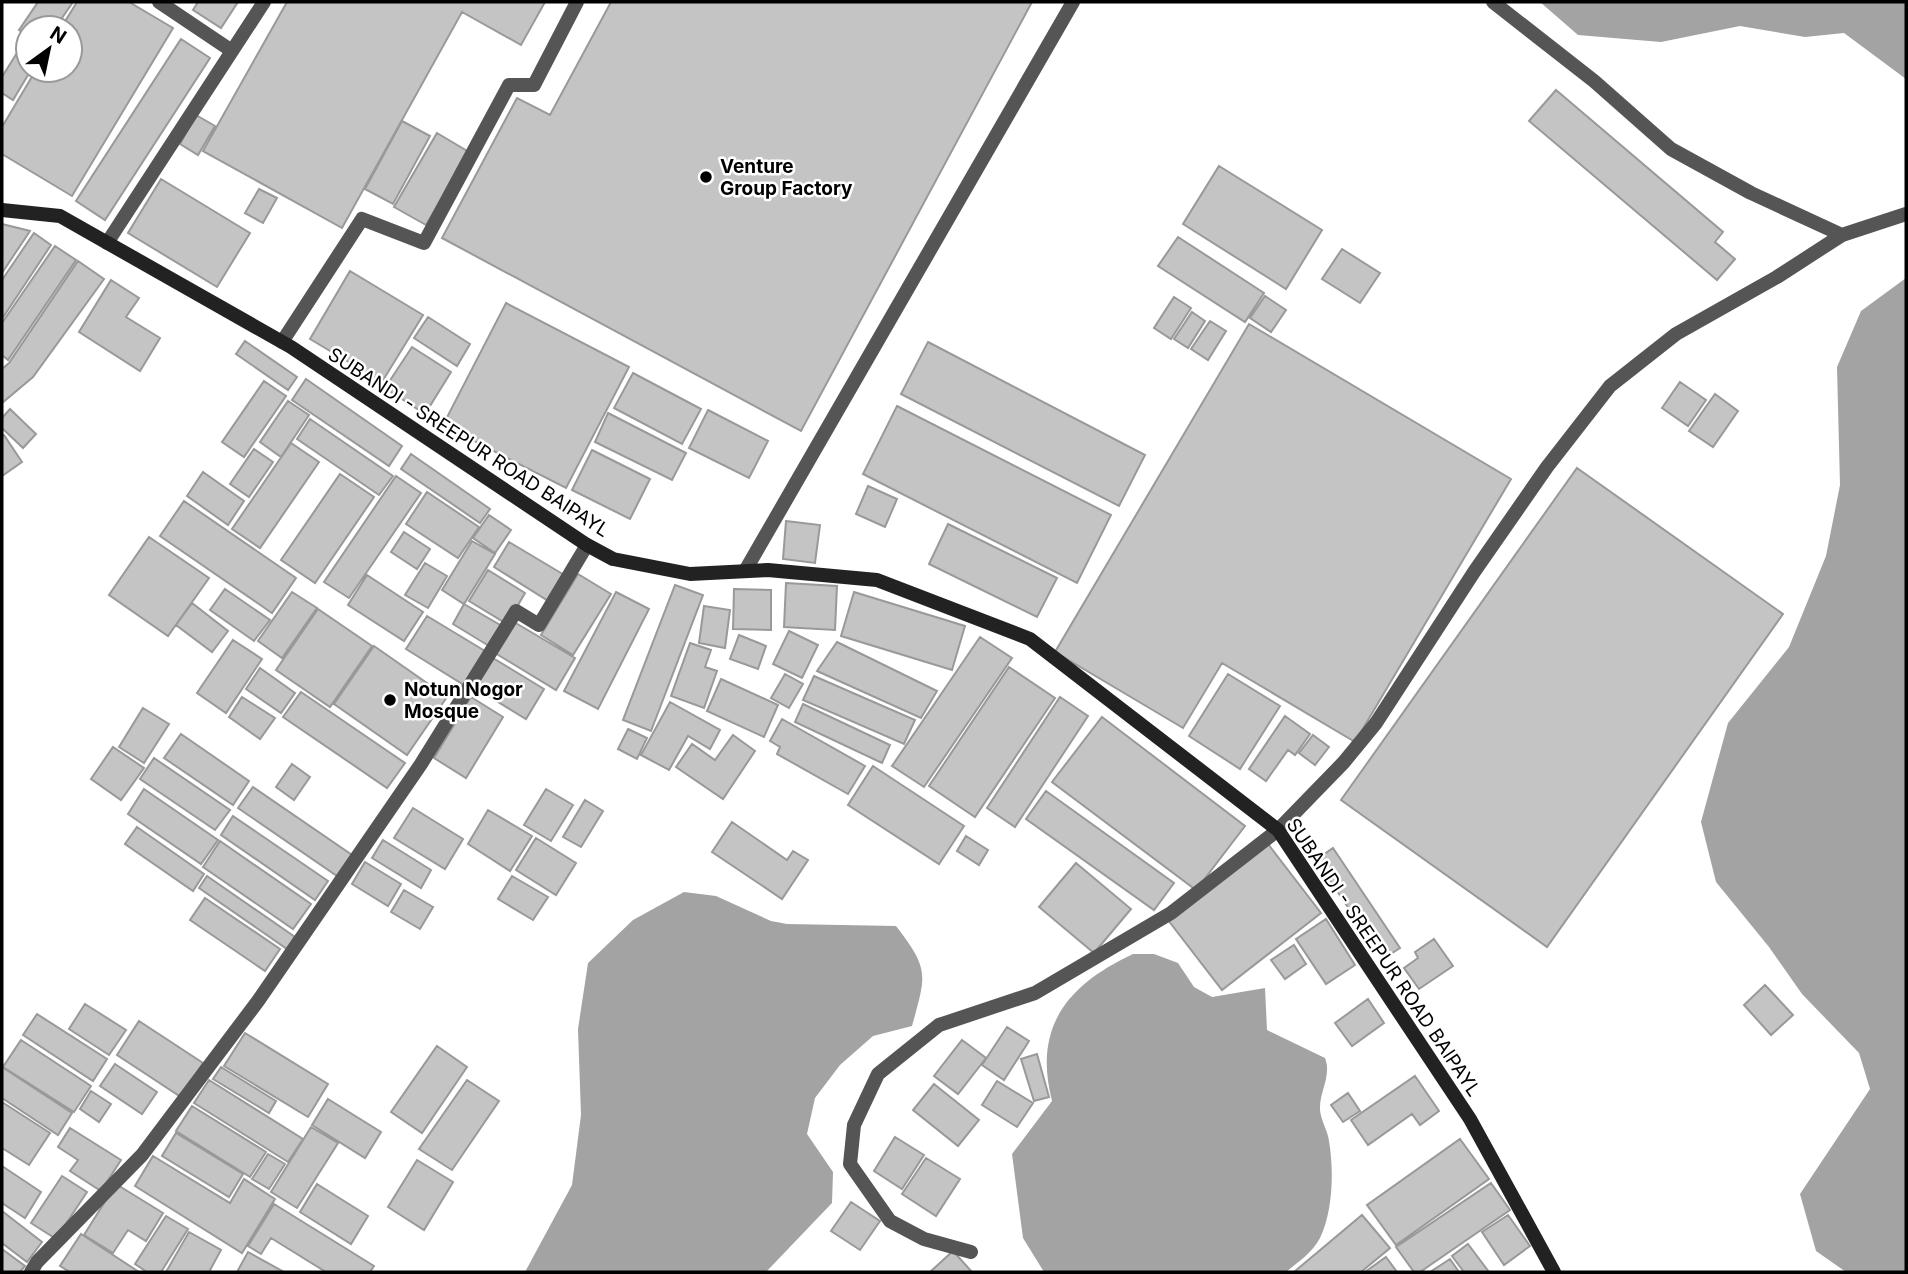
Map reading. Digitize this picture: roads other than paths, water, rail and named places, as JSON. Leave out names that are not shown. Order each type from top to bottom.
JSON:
[{"type":"street","points":[[159,2],[232,51]]},
{"type":"street","points":[[107,243],[264,2]]},
{"type":"street","points":[[282,342],[362,219],[424,243],[509,85],[534,85],[577,2]]},
{"type":"street","points":[[745,571],[1073,2]]},
{"type":"street","points":[[1493,2],[1594,81],[1671,149],[1751,193],[1842,234]]},
{"type":"street","name":"SUBANDI - SREEPUR ROAD BAIPAYL","points":[[2,210],[60,216],[282,342],[587,545],[613,559],[690,575],[768,570],[877,580],[1030,639],[1278,830],[1470,1119],[1554,1272]]},
{"type":"street","points":[[971,1252],[924,1239],[890,1221],[850,1164],[854,1125],[878,1074],[939,1025],[1035,993],[1171,913],[1278,830],[1344,762],[1376,723],[1474,572],[1547,467],[1611,386],[1676,334],[1777,277],[1842,234],[1906,214]]},
{"type":"street","points":[[31,1272],[37,1262],[142,1155],[258,1001],[421,764],[516,611],[538,625],[587,545]]},
{"type":"place","name":"Venture Group Factory","points":[[706,177]]},
{"type":"place","name":"Notun Nogor Mosque","points":[[390,700]]}]
